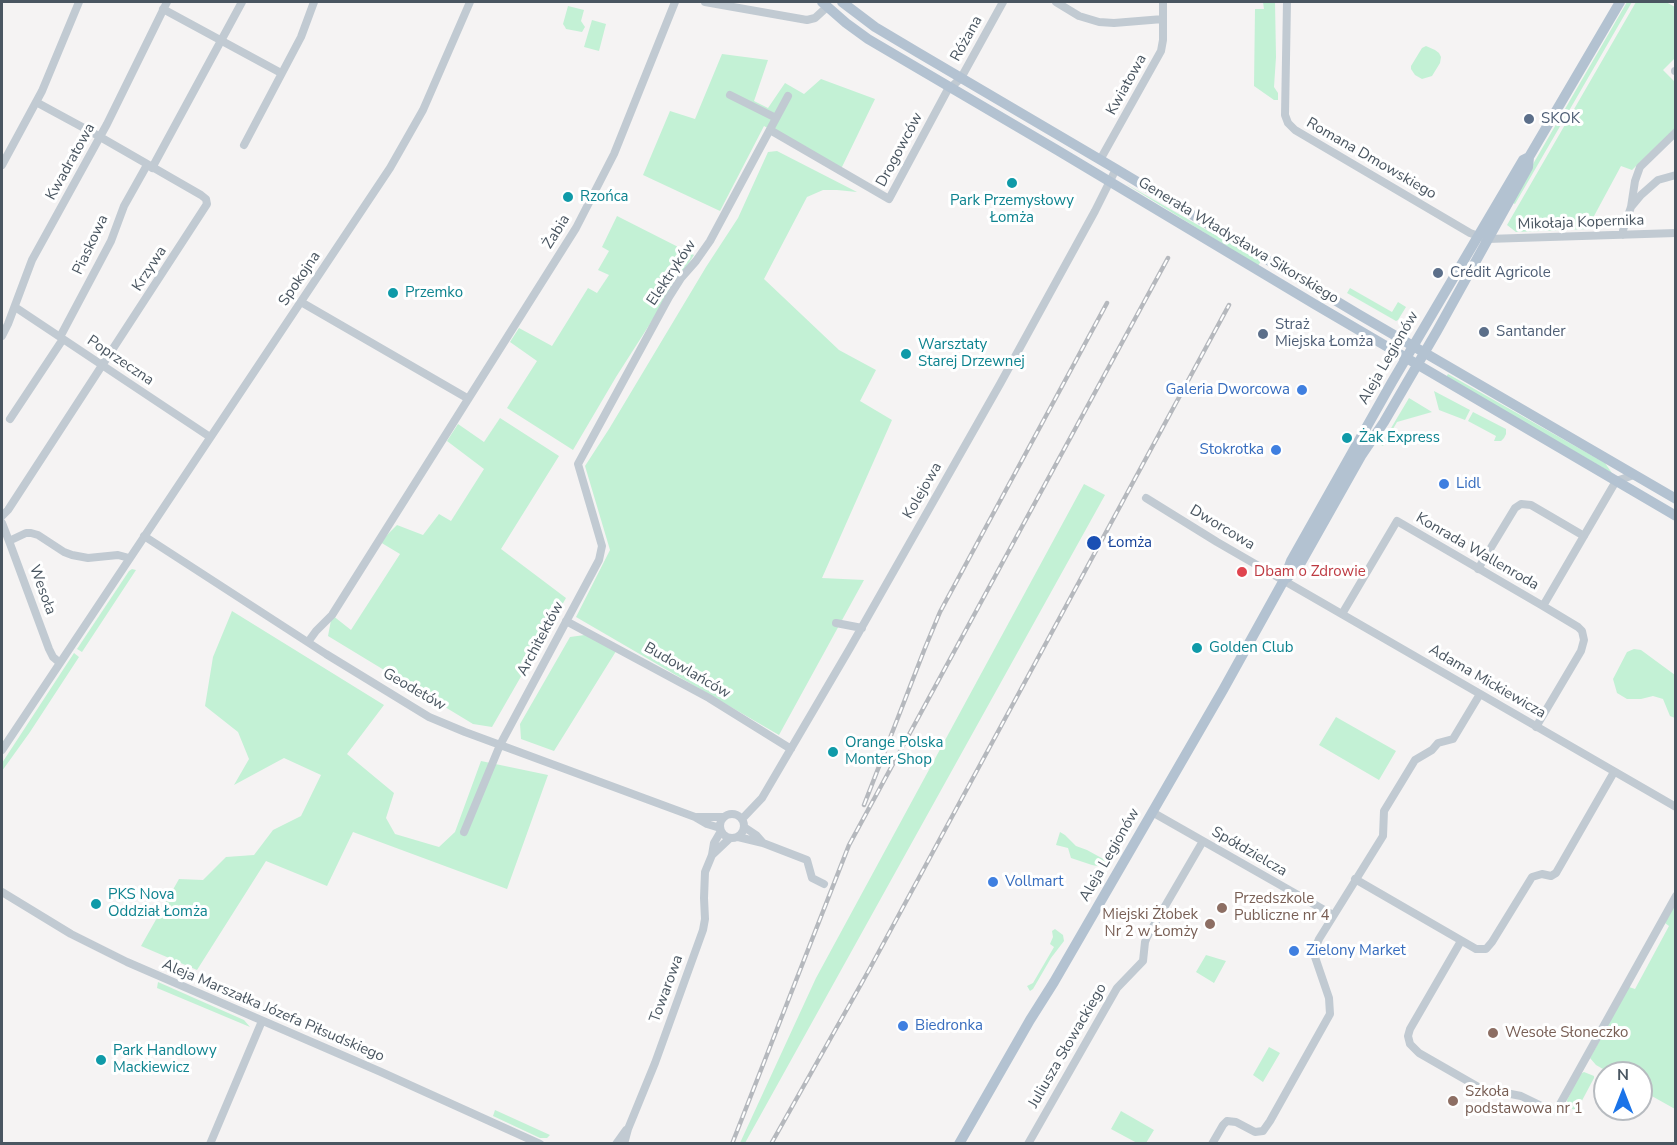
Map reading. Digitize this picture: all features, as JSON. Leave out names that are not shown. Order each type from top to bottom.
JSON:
[{"type":"main road","name":"Generała Władysława Sikorskiego","points":[[842,2],[885,33],[1676,499]]},
{"type":"main road","name":"Aleja Legionów","points":[[958,1143],[1152,812],[1284,580],[1291,561],[1406,358],[1528,167],[1529,157],[1620,2]]},
{"type":"main road","name":"Generała Władysława Sikorskiego","points":[[824,4],[868,39],[1676,516]]},
{"type":"main road","name":"Aleja Legionów","points":[[1284,580],[1299,566],[1361,456],[1425,352],[1483,237]]},
{"type":"street","points":[[2,165],[36,102],[79,2]]},
{"type":"street","name":"Piaskowa","points":[[10,419],[61,338],[111,241],[124,206],[242,2]]},
{"type":"street","points":[[244,146],[304,30],[314,2]]},
{"type":"street","name":"Spokojna","points":[[2,750],[402,149],[423,110],[470,2]]},
{"type":"street","name":"Żabia","points":[[308,642],[332,615],[576,228],[614,154],[675,2]]},
{"type":"street","points":[[705,2],[807,20],[815,18],[824,4]]},
{"type":"street","name":"Różana","points":[[950,87],[961,78],[1003,2]]},
{"type":"street","points":[[1056,2],[1079,16],[1099,22],[1163,19]]},
{"type":"street","name":"Kwiatowa","points":[[1100,160],[1161,51],[1163,2]]},
{"type":"street","name":"Romana Dmowskiego","points":[[1287,2],[1287,68],[1284,108],[1288,123],[1295,130],[1470,233],[1483,237]]},
{"type":"street","points":[[165,5],[221,40],[281,73]]},
{"type":"street","name":"Kwadratowa","points":[[2,336],[15,308],[32,260],[100,137],[165,5]]},
{"type":"street","name":"Drogowców","points":[[770,130],[889,199],[950,87]]},
{"type":"street","points":[[730,95],[776,118]]},
{"type":"street","name":"Elektryków","points":[[602,546],[578,464],[669,297],[710,241],[788,96]]},
{"type":"street","name":"Krzywa","points":[[2,516],[207,204],[204,197],[36,102]]},
{"type":"street","points":[[1623,235],[1640,167],[1676,132]]},
{"type":"street","name":"Kolejowa","points":[[743,823],[762,798],[862,628],[1000,384],[1116,169]]},
{"type":"street","points":[[1631,207],[1658,180],[1676,175]]},
{"type":"street","name":"Mikołaja Kopernika","points":[[1483,237],[1676,233]]},
{"type":"street","points":[[301,302],[467,398]]},
{"type":"street","name":"Poprzeczna","points":[[15,308],[210,437]]},
{"type":"street","points":[[1543,606],[1616,481],[1610,461]]},
{"type":"street","points":[[1616,481],[1634,475]]},
{"type":"street","name":"Dworcowa","points":[[1146,498],[1216,542],[1284,580]]},
{"type":"street","points":[[1478,569],[1515,508],[1521,504],[1531,505],[1584,536]]},
{"type":"street","name":"Konrada Wallenroda","points":[[1342,614],[1397,521],[1543,606],[1578,627],[1582,631],[1584,640],[1583,648],[1536,727]]},
{"type":"street","name":"Wesoła","points":[[2,523],[49,650],[60,663]]},
{"type":"street","points":[[9,541],[31,533],[75,556],[88,558],[118,555],[129,558]]},
{"type":"street","name":"Geodetów","points":[[144,536],[429,717],[695,817],[720,830]]},
{"type":"street","name":"Architektów","points":[[464,832],[500,745],[599,560],[602,546]]},
{"type":"street","name":"Adama Mickiewicza","points":[[1284,580],[1676,807]]},
{"type":"street","name":"Budowlańców","points":[[566,621],[709,698],[791,749]]},
{"type":"street","points":[[836,622],[862,628]]},
{"type":"street","points":[[1212,1143],[1227,1122],[1236,1122],[1255,1132],[1263,1131],[1266,1127],[1330,1014],[1330,1005],[1315,953],[1319,939],[1383,836],[1384,811],[1415,760],[1432,750],[1438,743],[1453,739],[1480,694]]},
{"type":"street","points":[[1355,879],[1461,941],[1483,950],[1488,947],[1532,877],[1542,874],[1551,876],[1556,873],[1614,772]]},
{"type":"street","name":"Spółdzielcza","points":[[1152,812],[1333,915]]},
{"type":"street","points":[[695,817],[724,817],[735,814],[762,843]]},
{"type":"street","points":[[724,817],[720,822],[720,830],[723,834],[762,843],[807,860],[812,878],[824,884]]},
{"type":"street","points":[[712,855],[743,831],[743,823]]},
{"type":"street","name":"Towarowa","points":[[624,1143],[703,930],[705,872],[720,830]]},
{"type":"street","name":"Juliusza Słowackiego","points":[[1028,1143],[1117,988],[1143,961],[1144,942],[1147,936],[1203,841]]},
{"type":"street","name":"Aleja Marszałka Józefa Piłsudskiego","points":[[2,892],[109,953],[540,1143]]},
{"type":"street","points":[[1461,941],[1410,1029],[1408,1036],[1410,1044],[1419,1053],[1480,1088],[1521,1096],[1552,1111],[1559,1106],[1676,896]]},
{"type":"street","points":[[210,1143],[262,1022]]},
{"type":"street","name":"Towarowa","points":[[616,1143],[628,1129]]},
{"type":"green space","points":[[1263,2],[1275,2],[1274,87],[1278,93],[1278,100],[1274,100],[1254,86],[1255,9],[1264,9]]},
{"type":"green space","points":[[1627,2],[1632,2],[1515,204],[1511,202]]},
{"type":"green space","points":[[1636,2],[1666,2],[1675,7],[1675,58],[1663,70],[1675,82],[1675,128],[1632,170],[1621,166],[1587,229],[1516,232],[1507,225]]},
{"type":"green space","points":[[568,6],[584,10],[581,21],[585,27],[582,32],[566,29],[563,24]]},
{"type":"green space","points":[[592,20],[606,24],[599,51],[584,47]]},
{"type":"green space","points":[[1426,46],[1435,50],[1441,57],[1432,76],[1422,79],[1415,75],[1411,66],[1422,48]]},
{"type":"green space","points":[[722,54],[768,60],[754,101],[768,108],[785,83],[804,94],[821,79],[875,99],[841,169],[764,126],[720,211],[643,175],[670,111],[695,119]]},
{"type":"green space","points":[[777,151],[857,192],[823,190],[807,197],[764,279],[839,350],[876,370],[860,401],[892,420],[822,578],[864,580],[779,735],[576,617],[610,550],[585,466],[738,218],[768,152]]},
{"type":"green space","points":[[1126,184],[1128,185],[1261,261],[1258,266]]},
{"type":"green space","points":[[617,216],[694,255],[616,377],[573,450],[507,408],[537,361],[510,342],[519,328],[552,346],[588,288],[597,293],[609,275],[598,270],[609,251],[602,247]]},
{"type":"green space","points":[[1350,288],[1392,312],[1398,302],[1406,307],[1396,321],[1347,293]]},
{"type":"green space","points":[[1448,374],[1605,463],[1612,473],[1446,377]]},
{"type":"green space","points":[[1434,391],[1470,410],[1465,420],[1439,410]]},
{"type":"green space","points":[[1409,398],[1432,412],[1397,422],[1383,446],[1381,445]]},
{"type":"green space","points":[[1473,412],[1506,429],[1504,438],[1501,441],[1494,441],[1496,436],[1468,421]]},
{"type":"green space","points":[[500,418],[559,456],[501,549],[566,598],[492,727],[473,724],[328,636],[332,615],[351,630],[400,554],[380,542],[397,525],[423,535],[439,514],[451,521],[484,469],[447,441],[458,424],[484,442]]},
{"type":"green space","points":[[1084,484],[1105,495],[745,1143],[740,1143],[816,978]]},
{"type":"green space","points":[[136,570],[82,652],[77,649],[129,571]]},
{"type":"green space","points":[[232,611],[384,705],[347,754],[394,793],[386,818],[395,834],[439,847],[455,832],[481,761],[548,775],[507,889],[353,832],[327,886],[266,861],[197,970],[141,946],[179,879],[203,880],[226,857],[254,855],[273,830],[301,816],[321,775],[284,758],[234,785],[249,759],[238,732],[205,706],[213,657]]},
{"type":"green space","points":[[592,634],[618,648],[554,751],[521,739],[520,724],[570,637]]},
{"type":"green space","points":[[1634,649],[1641,650],[1675,675],[1675,718],[1670,716],[1663,699],[1653,696],[1627,699],[1617,693],[1613,679],[1627,652]]},
{"type":"green space","points":[[74,653],[79,657],[2,771],[2,763]]},
{"type":"green space","points":[[1336,717],[1396,751],[1379,780],[1319,745]]},
{"type":"green space","points":[[1060,832],[1076,846],[1107,861],[1107,864],[1097,866],[1071,858],[1068,848],[1056,845]]},
{"type":"green space","points":[[1675,904],[1675,1109],[1653,1097],[1653,1061],[1593,1062],[1590,1058],[1629,987],[1635,989],[1669,926],[1665,923]]},
{"type":"green space","points":[[1055,929],[1063,935],[1064,941],[1030,991],[1027,986],[1033,983],[1054,947],[1050,944],[1053,937],[1052,931]]},
{"type":"green space","points":[[1206,955],[1226,961],[1214,983],[1196,972]]},
{"type":"green space","points":[[158,982],[244,1020],[250,1027],[157,988]]},
{"type":"green space","points":[[1269,1047],[1280,1053],[1263,1082],[1253,1075]]},
{"type":"green space","points":[[1584,1072],[1593,1076],[1593,1080],[1577,1110],[1574,1110],[1568,1106],[1567,1100],[1580,1074]]},
{"type":"green space","points":[[495,1110],[550,1135],[547,1138],[540,1138],[493,1116]]},
{"type":"green space","points":[[1121,1111],[1154,1130],[1146,1143],[1137,1143],[1111,1129]]},
{"type":"railway","points":[[732,1144],[849,845],[1168,258]]},
{"type":"railway","points":[[864,805],[940,612],[1107,303]]},
{"type":"railway","points":[[771,1144],[869,970],[1229,305]]},
{"type":"place","name":"SKOK","points":[[1529,119]]},
{"type":"place","name":"Park Przemysłowy Łomża","points":[[1012,183]]},
{"type":"place","name":"Rzońca","points":[[568,197]]},
{"type":"place","name":"Crédit Agricole","points":[[1438,273]]},
{"type":"place","name":"Przemko","points":[[393,293]]},
{"type":"place","name":"Santander","points":[[1484,332]]},
{"type":"place","name":"Straż Miejska Łomża","points":[[1263,334]]},
{"type":"place","name":"Warsztaty Starej Drzewnej","points":[[906,354]]},
{"type":"place","name":"Galeria Dworcowa","points":[[1302,390]]},
{"type":"place","name":"Żak Express","points":[[1347,438]]},
{"type":"place","name":"Stokrotka","points":[[1276,450]]},
{"type":"place","name":"Lidl","points":[[1444,484]]},
{"type":"place","name":"Łomża","points":[[1094,543]]},
{"type":"place","name":"Dbam o Zdrowie","points":[[1242,572]]},
{"type":"place","name":"Golden Club","points":[[1197,648]]},
{"type":"place","name":"Orange Polska Monter Shop","points":[[833,752]]},
{"type":"place","name":"Vollmart","points":[[993,882]]},
{"type":"place","name":"PKS Nova Oddział Łomża","points":[[96,904]]},
{"type":"place","name":"Przedszkole Publiczne nr 4","points":[[1222,908]]},
{"type":"place","name":"Miejski Żłobek Nr 2 w Łomży","points":[[1210,924]]},
{"type":"place","name":"Zielony Market","points":[[1294,951]]},
{"type":"place","name":"Biedronka","points":[[903,1026]]},
{"type":"place","name":"Wesołe Słoneczko","points":[[1493,1033]]},
{"type":"place","name":"Park Handlowy Mackiewicz","points":[[101,1060]]},
{"type":"place","name":"Szkoła podstawowa nr 1","points":[[1453,1101]]}]
